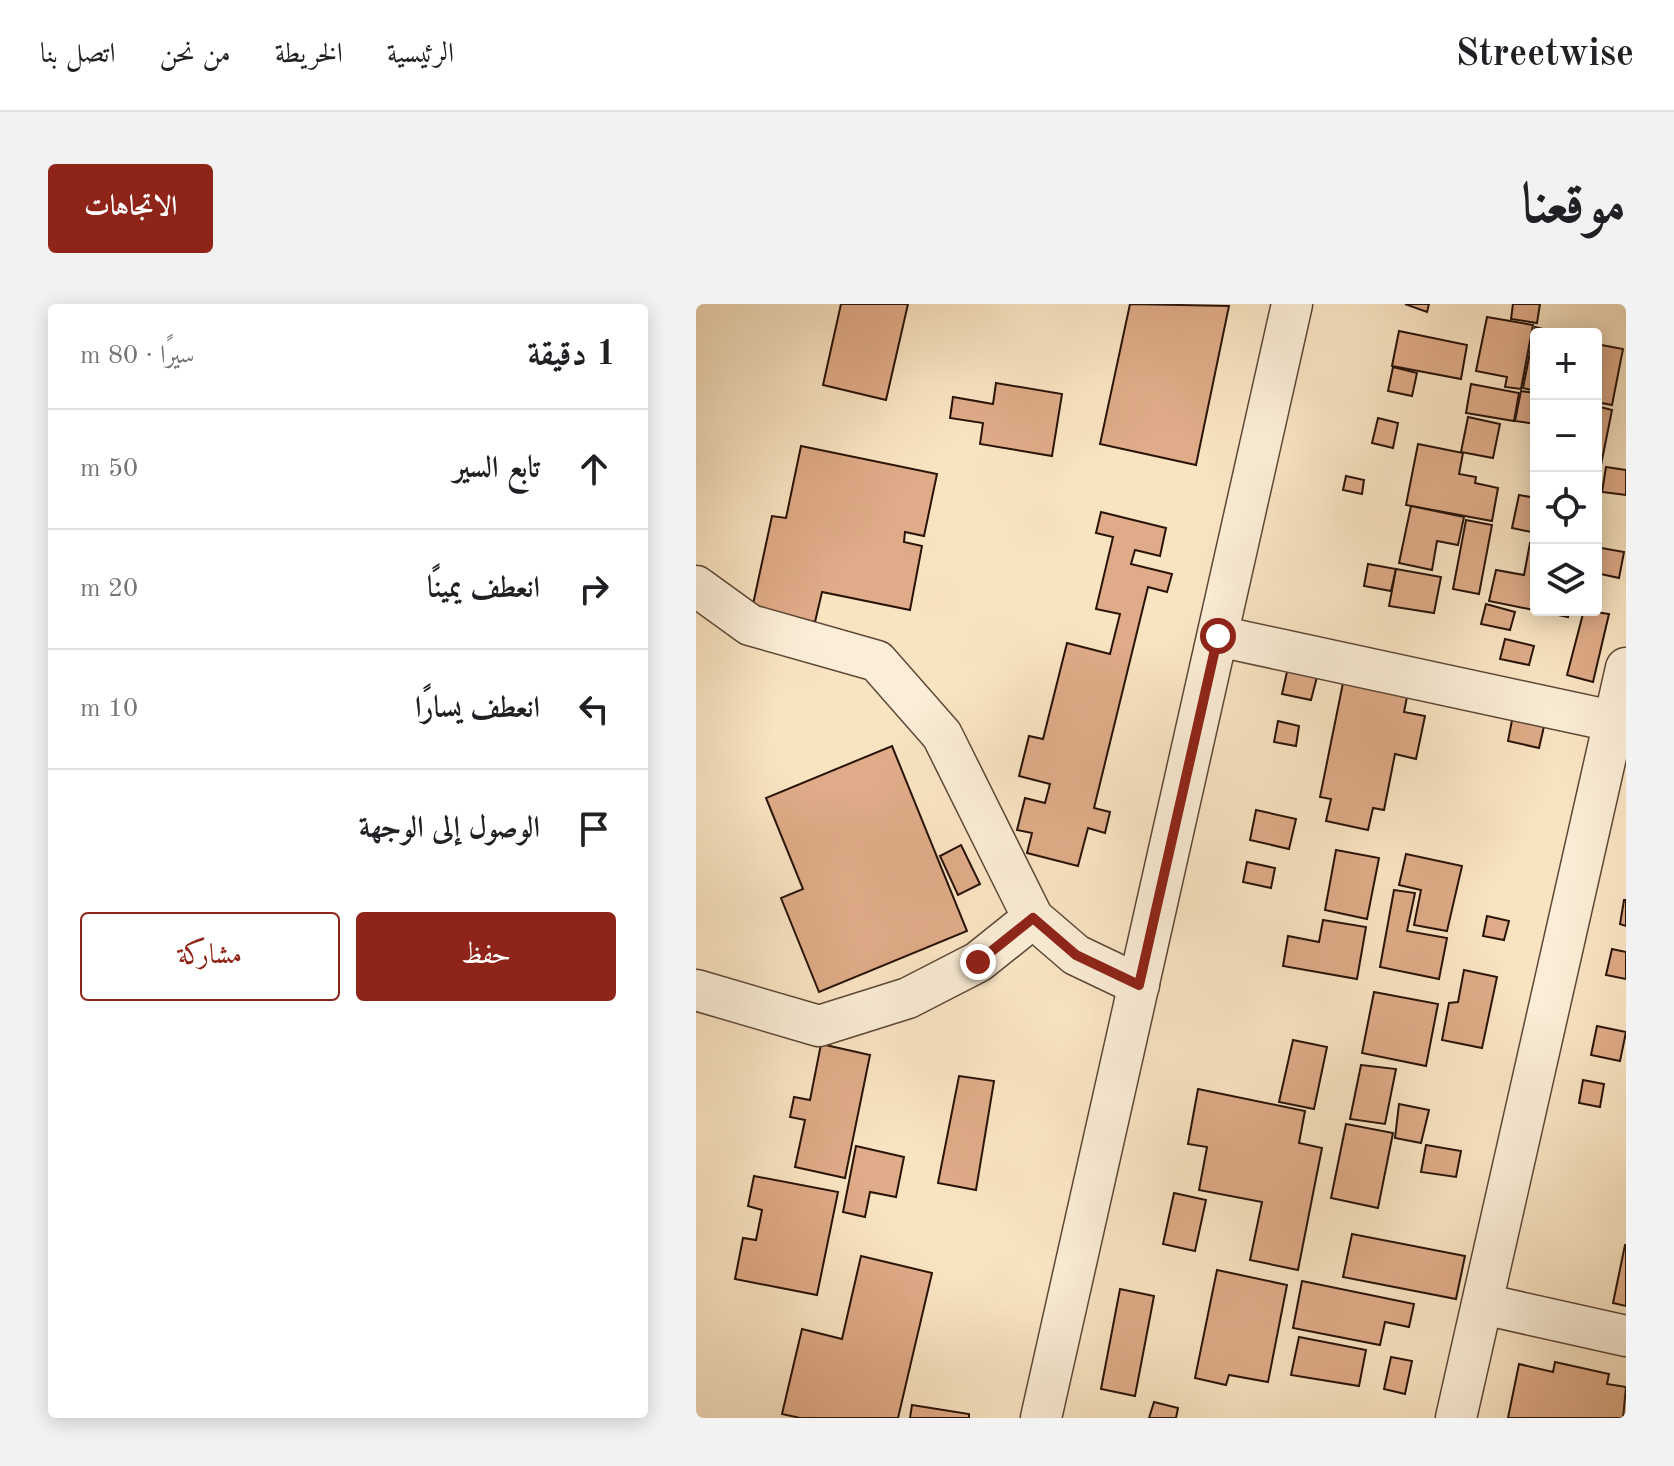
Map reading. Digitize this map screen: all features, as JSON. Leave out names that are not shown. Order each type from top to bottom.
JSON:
[{"type":"street","points":[[1041,1418],[1292,304]]},
{"type":"street","points":[[697,591],[750,625],[877,661],[942,735],[1033,918],[1076,955],[1139,985]]},
{"type":"street","points":[[1218,636],[1620,722]]},
{"type":"street","points":[[1456,1418],[1620,722],[1626,668]]},
{"type":"street","points":[[696,990],[819,1026],[908,998],[978,962],[1033,918]]},
{"type":"street","points":[[1483,1304],[1626,1336]]},
{"type":"building","points":[[841,304],[908,304],[886,400],[823,385]]},
{"type":"building","points":[[1130,304],[1229,306],[1196,465],[1100,444]]},
{"type":"building","points":[[1405,304],[1429,304],[1427,312]]},
{"type":"building","points":[[1513,304],[1540,304],[1537,323],[1511,319]]},
{"type":"building","points":[[1487,317],[1533,325],[1521,389],[1505,387],[1507,377],[1476,371]]},
{"type":"building","points":[[1399,331],[1467,345],[1461,379],[1392,366]]},
{"type":"building","points":[[1602,345],[1623,349],[1612,405],[1602,403]]},
{"type":"building","points":[[1530,352],[1530,390],[1523,388]]},
{"type":"building","points":[[1393,367],[1417,373],[1412,396],[1388,391]]},
{"type":"building","points":[[996,383],[1062,394],[1052,456],[980,444],[983,423],[950,418],[953,397],[993,404]]},
{"type":"building","points":[[1471,384],[1519,393],[1514,421],[1466,413]]},
{"type":"building","points":[[1521,391],[1530,392],[1530,423],[1515,421]]},
{"type":"building","points":[[1602,408],[1612,410],[1602,460]]},
{"type":"building","points":[[1468,417],[1500,424],[1493,458],[1461,452]]},
{"type":"building","points":[[1378,418],[1398,423],[1393,448],[1372,443]]},
{"type":"building","points":[[1418,444],[1463,453],[1459,474],[1476,477],[1475,483],[1498,488],[1492,521],[1406,505]]},
{"type":"building","points":[[801,446],[937,474],[924,536],[905,532],[904,542],[922,546],[910,610],[822,592],[815,622],[752,609],[772,516],[786,518]]},
{"type":"building","points":[[1606,467],[1626,470],[1626,495],[1602,492]]},
{"type":"building","points":[[1346,476],[1364,480],[1362,494],[1343,490]]},
{"type":"building","points":[[1519,495],[1530,497],[1530,532],[1512,528]]},
{"type":"building","points":[[1411,506],[1464,517],[1458,545],[1437,541],[1432,570],[1399,563]]},
{"type":"building","points":[[1101,512],[1166,528],[1160,556],[1135,550],[1131,564],[1172,574],[1167,592],[1148,587],[1094,808],[1110,812],[1105,833],[1088,828],[1078,866],[1027,853],[1032,833],[1017,830],[1025,798],[1045,803],[1050,784],[1019,776],[1029,736],[1043,739],[1067,643],[1110,654],[1120,614],[1096,609],[1113,537],[1096,533]]},
{"type":"building","points":[[1466,520],[1492,525],[1479,594],[1453,589]]},
{"type":"building","points":[[1530,543],[1530,609],[1489,601],[1496,570],[1524,575]]},
{"type":"building","points":[[1602,548],[1624,552],[1619,578],[1602,574]]},
{"type":"building","points":[[1368,564],[1396,569],[1391,591],[1364,586]]},
{"type":"building","points":[[1396,569],[1441,577],[1434,613],[1389,606]]},
{"type":"building","points":[[1486,604],[1515,612],[1510,630],[1481,624]]},
{"type":"building","points":[[1609,614],[1593,682],[1567,675],[1582,616]]},
{"type":"building","points":[[1505,639],[1534,646],[1529,665],[1500,659]]},
{"type":"building","points":[[1289,663],[1319,669],[1311,700],[1282,694]]},
{"type":"building","points":[[1345,673],[1409,687],[1404,712],[1425,716],[1416,759],[1395,754],[1384,810],[1373,808],[1368,830],[1326,821],[1331,799],[1320,797]]},
{"type":"building","points":[[1513,715],[1545,722],[1539,748],[1508,741]]},
{"type":"building","points":[[1278,721],[1299,726],[1296,746],[1274,742]]},
{"type":"building","points":[[892,746],[967,931],[819,992],[781,898],[803,889],[766,798]]},
{"type":"building","points":[[1256,810],[1296,819],[1289,849],[1250,840]]},
{"type":"building","points":[[961,845],[980,884],[958,895],[940,856]]},
{"type":"building","points":[[1336,850],[1379,858],[1367,919],[1325,910]]},
{"type":"building","points":[[1406,854],[1462,866],[1447,931],[1414,925],[1421,890],[1399,885]]},
{"type":"building","points":[[1247,862],[1275,868],[1271,888],[1243,882]]},
{"type":"building","points":[[1394,890],[1415,893],[1407,931],[1447,938],[1439,979],[1380,967]]},
{"type":"building","points":[[1626,900],[1626,926],[1620,924]]},
{"type":"building","points":[[1487,916],[1509,921],[1504,940],[1483,936]]},
{"type":"building","points":[[1323,920],[1366,927],[1357,979],[1283,966],[1288,936],[1319,942]]},
{"type":"building","points":[[1612,949],[1626,952],[1626,979],[1606,975]]},
{"type":"building","points":[[1464,970],[1497,977],[1482,1048],[1442,1040],[1449,1003],[1458,1002]]},
{"type":"building","points":[[1374,992],[1438,1004],[1426,1066],[1362,1053]]},
{"type":"building","points":[[1597,1026],[1626,1032],[1620,1061],[1591,1055]]},
{"type":"building","points":[[1293,1040],[1327,1047],[1314,1109],[1279,1102]]},
{"type":"building","points":[[821,1044],[870,1055],[845,1178],[795,1167],[805,1120],[790,1117],[794,1097],[810,1100]]},
{"type":"building","points":[[1361,1065],[1396,1069],[1385,1124],[1350,1119]]},
{"type":"building","points":[[959,1076],[994,1081],[976,1190],[938,1183]]},
{"type":"building","points":[[1583,1080],[1604,1084],[1600,1107],[1579,1103]]},
{"type":"building","points":[[1198,1089],[1305,1111],[1299,1143],[1322,1148],[1298,1270],[1250,1260],[1262,1202],[1199,1190],[1207,1147],[1188,1144]]},
{"type":"building","points":[[1399,1104],[1429,1110],[1421,1143],[1395,1138]]},
{"type":"building","points":[[1346,1124],[1393,1133],[1378,1208],[1331,1198]]},
{"type":"building","points":[[1426,1145],[1461,1151],[1456,1177],[1421,1172]]},
{"type":"building","points":[[856,1146],[904,1157],[896,1197],[870,1192],[865,1217],[843,1212]]},
{"type":"building","points":[[754,1176],[838,1192],[817,1295],[735,1279],[743,1238],[756,1240],[762,1210],[748,1206]]},
{"type":"building","points":[[1174,1193],[1206,1200],[1195,1251],[1163,1244]]},
{"type":"building","points":[[1352,1234],[1465,1256],[1456,1299],[1343,1277]]},
{"type":"building","points":[[1626,1245],[1626,1306],[1613,1303]]},
{"type":"building","points":[[861,1256],[932,1273],[898,1418],[800,1418],[782,1414],[802,1329],[842,1339]]},
{"type":"building","points":[[1217,1270],[1287,1285],[1268,1382],[1229,1375],[1226,1385],[1195,1378]]},
{"type":"building","points":[[1302,1281],[1414,1304],[1409,1327],[1385,1322],[1380,1345],[1293,1328]]},
{"type":"building","points":[[1120,1289],[1154,1296],[1135,1396],[1101,1389]]},
{"type":"building","points":[[1299,1337],[1366,1350],[1359,1386],[1291,1375]]},
{"type":"building","points":[[1391,1357],[1412,1361],[1405,1394],[1384,1389]]},
{"type":"building","points":[[1555,1362],[1609,1374],[1607,1384],[1626,1387],[1623,1418],[1508,1418],[1519,1364],[1553,1372]]},
{"type":"building","points":[[1154,1402],[1178,1408],[1176,1418],[1149,1418]]},
{"type":"building","points":[[912,1405],[969,1414],[969,1418],[910,1418]]},
{"type":"route","points":[[978,962],[1033,918],[1076,955],[1139,985],[1218,636]]}]
